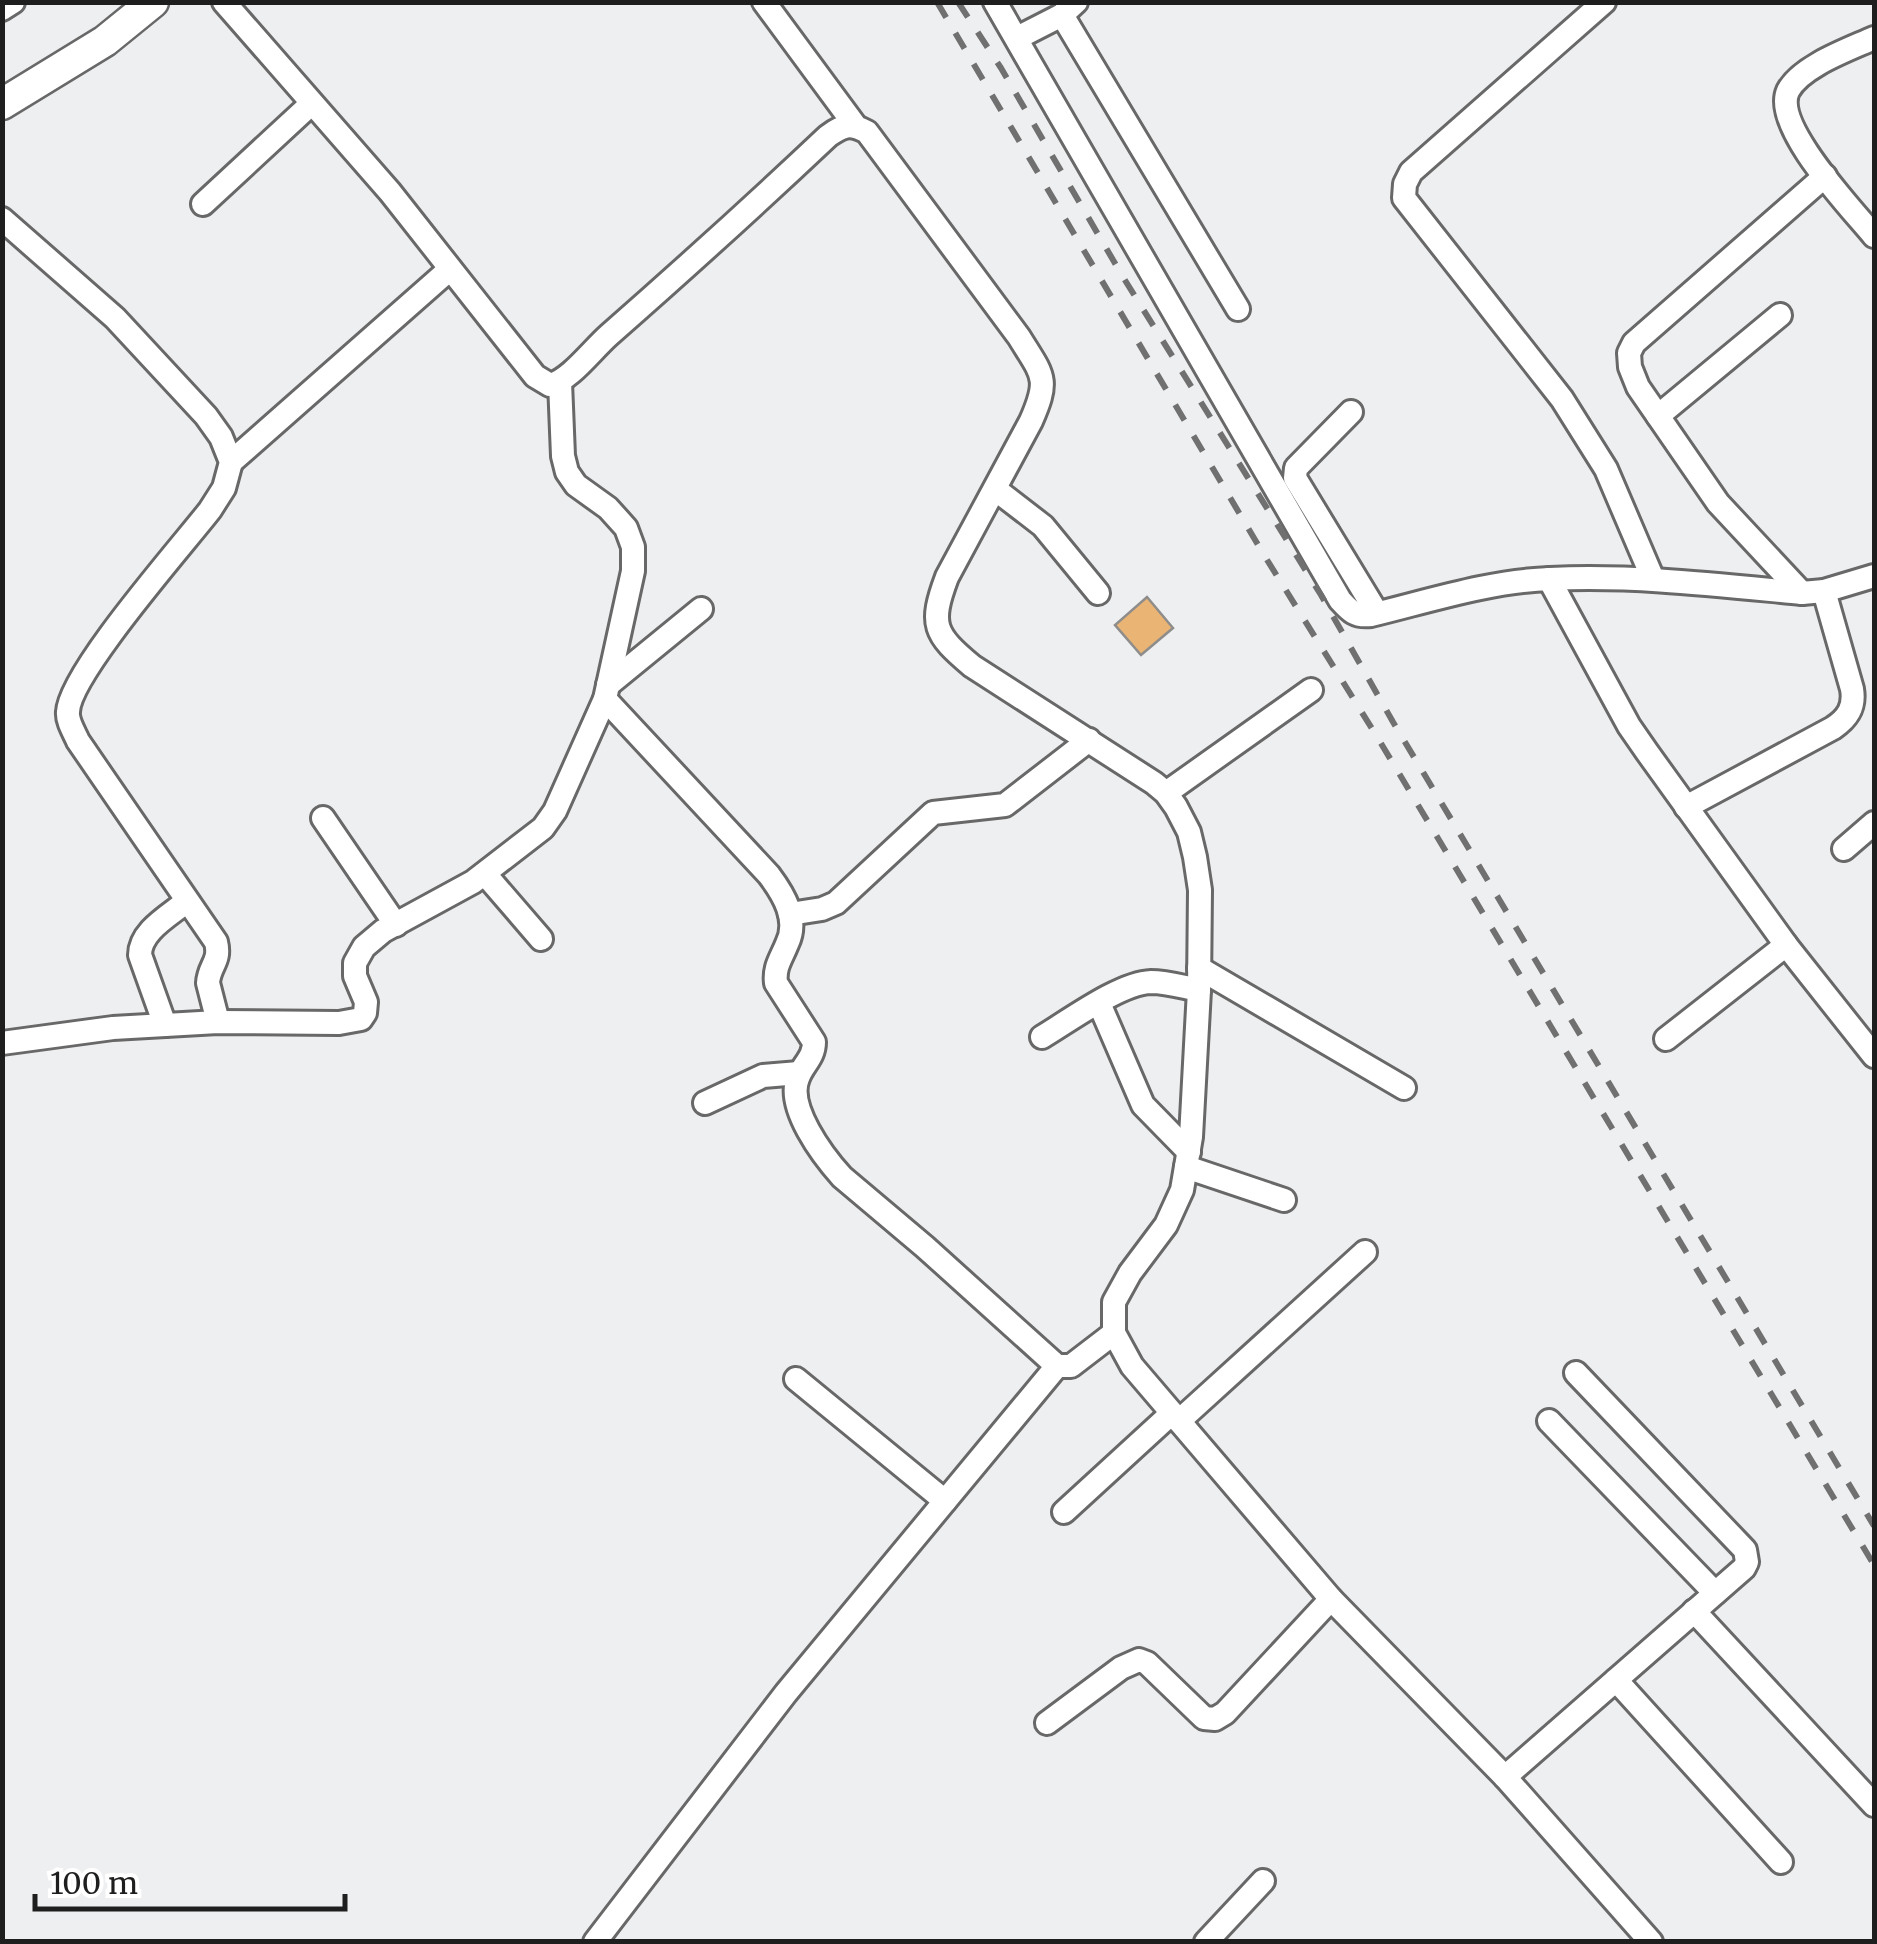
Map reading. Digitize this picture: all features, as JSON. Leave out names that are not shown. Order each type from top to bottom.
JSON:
[{"type":"main road","points":[[2,104],[105,40],[154,2]]},
{"type":"street","points":[[2,9],[13,2]]},
{"type":"street","points":[[224,2],[390,192],[535,376],[550,385],[560,382],[828,136],[842,126],[854,124]]},
{"type":"street","points":[[764,2],[854,124],[867,132],[1019,337],[1044,382],[1043,395],[948,577],[939,600],[938,628],[972,666],[1166,793],[1189,832],[1200,890],[1188,1160],[1182,1190],[1166,1225],[1114,1302],[1114,1333],[1132,1366],[1331,1600],[1505,1777],[1651,1942]]},
{"type":"street","points":[[995,2],[1340,600],[1351,612],[1370,615],[1549,578],[1653,580],[1813,592],[1874,576]]},
{"type":"street","points":[[1604,2],[1410,172],[1404,184],[1404,198],[1586,434],[1606,469],[1653,580]]},
{"type":"street","points":[[1018,38],[1069,8],[1238,309]]},
{"type":"street","points":[[1874,38],[1820,64],[1799,78],[1787,94],[1792,131],[1874,236]]},
{"type":"street","points":[[203,204],[311,104]]},
{"type":"street","points":[[1686,807],[1833,728],[1848,715],[1854,699],[1813,592],[1718,503],[1638,387],[1629,354],[1634,342],[1825,176]]},
{"type":"street","points":[[2,219],[115,318],[206,416],[221,436],[231,462]]},
{"type":"street","points":[[218,1022],[208,983],[218,960],[216,942],[78,740],[67,716],[71,697],[96,656],[210,510],[224,488],[231,462],[450,269]]},
{"type":"street","points":[[1658,416],[1780,315]]},
{"type":"street","points":[[2,1043],[112,1028],[218,1022],[340,1024],[361,1019],[366,1013],[366,1002],[354,976],[354,963],[364,947],[383,931],[485,874],[542,828],[555,812],[607,692],[632,571],[633,547],[626,528],[608,508],[576,485],[567,472],[560,382]]},
{"type":"street","points":[[1352,412],[1296,468],[1295,478],[1370,615]]},
{"type":"street","points":[[995,489],[1042,526],[1098,593]]},
{"type":"street","points":[[1549,578],[1629,726],[1786,945],[1874,1056]]},
{"type":"street","points":[[607,692],[701,608]]},
{"type":"street","points":[[1166,793],[1310,690]]},
{"type":"street","points":[[607,692],[783,894],[790,914],[790,937],[775,972],[776,984],[814,1042],[814,1052],[795,1088],[796,1107],[842,1177],[1057,1366],[1072,1366],[1114,1333]]},
{"type":"street","points":[[790,914],[836,902],[933,813],[1004,804],[1089,740]]},
{"type":"street","points":[[323,818],[396,924]]},
{"type":"street","points":[[1844,849],[1874,823]]},
{"type":"street","points":[[485,874],[541,939]]},
{"type":"street","points":[[165,1025],[140,956],[140,945],[146,935],[186,901]]},
{"type":"street","points":[[1666,1039],[1786,945]]},
{"type":"street","points":[[1042,1037],[1122,990],[1146,982],[1199,979],[1404,1088]]},
{"type":"street","points":[[1100,1003],[1143,1106],[1188,1160],[1284,1200]]},
{"type":"street","points":[[704,1102],[763,1076],[800,1073]]},
{"type":"street","points":[[1064,1512],[1365,1252]]},
{"type":"street","points":[[596,1942],[786,1693],[1057,1366]]},
{"type":"street","points":[[1505,1777],[1744,1568],[1748,1556],[1576,1373]]},
{"type":"street","points":[[796,1379],[946,1501]]},
{"type":"street","points":[[1550,1420],[1715,1593]]},
{"type":"street","points":[[1047,1722],[1121,1668],[1139,1660],[1147,1663],[1204,1718],[1216,1719],[1331,1600]]},
{"type":"street","points":[[1694,1611],[1874,1805]]},
{"type":"street","points":[[1616,1680],[1781,1862]]},
{"type":"street","points":[[1206,1942],[1263,1881]]},
{"type":"building","points":[[1147,597],[1173,628],[1141,655],[1115,625]]},
{"type":"railway","points":[[937,2],[1264,555],[1874,1565]]},
{"type":"railway","points":[[958,2],[1321,595],[1874,1526]]}]
